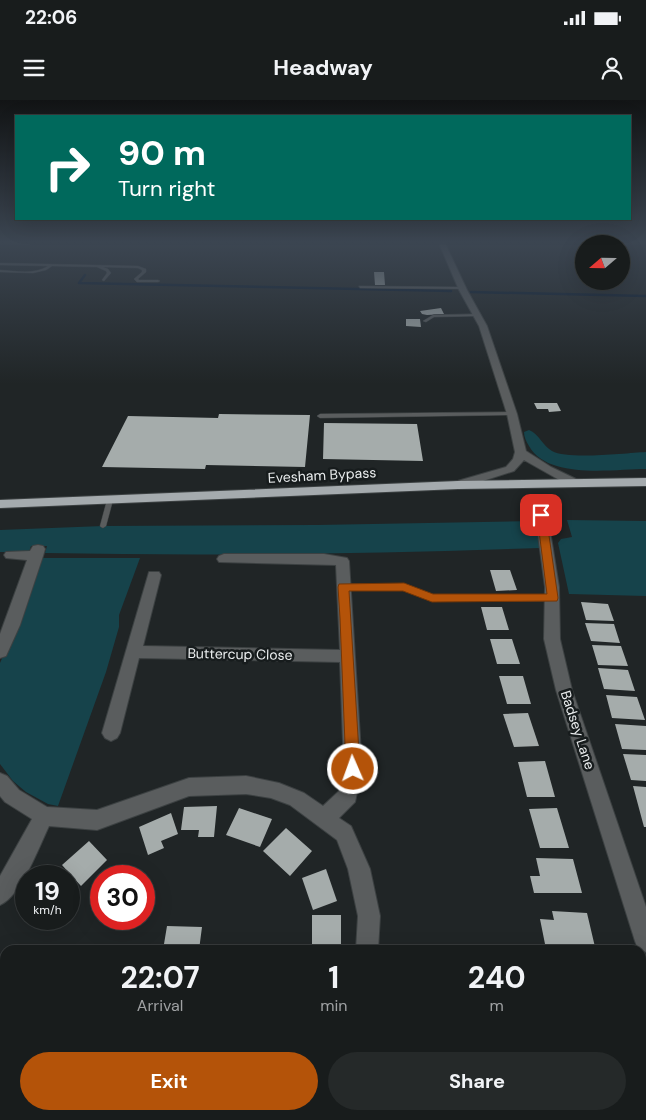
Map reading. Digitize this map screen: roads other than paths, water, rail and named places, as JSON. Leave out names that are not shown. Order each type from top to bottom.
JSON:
[{"type":"highway","name":"Evesham Bypass","points":[[0,504],[458,485],[646,482]]},
{"type":"street","points":[[463,291],[484,326],[522,452],[534,463],[549,472],[574,483]]},
{"type":"street","points":[[458,485],[510,469],[522,452]]},
{"type":"street","name":"Badsey Lane","points":[[541,512],[553,598],[552,639],[564,690],[646,941]]},
{"type":"street","points":[[0,652],[12,624],[37,552],[11,555]]},
{"type":"street","points":[[224,559],[324,559],[342,561],[353,769],[348,796],[325,818]]},
{"type":"street","points":[[111,733],[154,575]]},
{"type":"street","name":"Buttercup Close","points":[[133,652],[347,656]]},
{"type":"street","points":[[0,782],[12,796],[44,816],[97,820],[189,787],[246,785],[272,789],[297,799],[344,833],[359,869],[369,916],[367,945]]},
{"type":"street","points":[[0,894],[14,874],[44,816]]},
{"type":"lane","points":[[401,289],[463,291]]},
{"type":"lane","points":[[425,321],[433,316],[477,316]]},
{"type":"lane","points":[[320,416],[512,414]]},
{"type":"lane","points":[[103,526],[110,500]]},
{"type":"lane","points":[[343,587],[404,587],[432,598],[553,598]]},
{"type":"waterway","points":[[339,289],[451,291]]},
{"type":"waterway","points":[[471,292],[646,296]]}]
